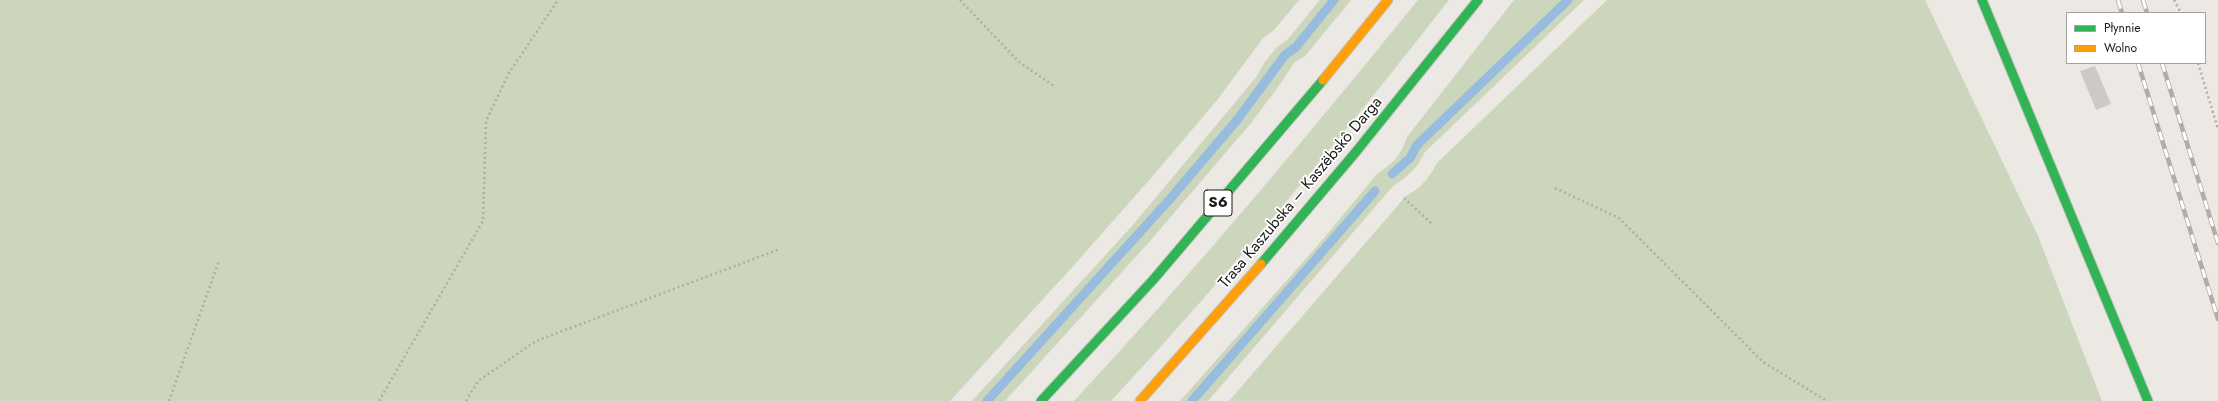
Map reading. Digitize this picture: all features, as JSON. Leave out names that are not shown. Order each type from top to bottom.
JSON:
[{"type":"main road","name":"S6","points":[[1041,401],[1153,280],[1316,89],[1388,0]]},
{"type":"main road","name":"Trasa Kaszubska – Kaszëbskô Darga","points":[[1140,401],[1206,329],[1368,138],[1478,0]]},
{"type":"main road","points":[[1982,0],[2148,401]]},
{"type":"path","points":[[378,401],[483,222],[486,121],[509,73],[558,0]]},
{"type":"path","points":[[960,0],[1019,62],[1054,86]]},
{"type":"path","points":[[2174,0],[2180,12]]},
{"type":"path","points":[[2198,64],[2218,129]]},
{"type":"path","points":[[1555,188],[1619,218],[1763,362],[1827,401]]},
{"type":"path","points":[[1404,198],[1431,222]]},
{"type":"path","points":[[466,401],[478,381],[536,341],[780,249]]},
{"type":"path","points":[[169,401],[219,261]]},
{"type":"green space","points":[[0,0],[1299,0],[1274,30],[1263,38],[1218,99],[1158,170],[1075,264],[950,401],[0,401]]},
{"type":"green space","points":[[1320,0],[1351,0],[1306,55],[1294,63],[1251,123],[1150,241],[1005,401],[972,401],[1132,226],[1257,76],[1264,63],[1276,48],[1287,40]]},
{"type":"green space","points":[[1418,0],[1449,0],[1326,154],[1242,254],[1111,401],[1074,401],[1163,303],[1249,204]]},
{"type":"green space","points":[[1514,0],[1584,0],[1425,152],[1412,171],[1393,186],[1208,401],[1180,401],[1318,245],[1378,173],[1396,158],[1407,137]]},
{"type":"green space","points":[[1607,0],[1925,0],[2038,236],[2102,401],[1229,401],[1406,196],[1416,190],[1424,182],[1437,163]]},
{"type":"building","points":[[2095,66],[2111,104],[2096,110],[2080,71]]},
{"type":"waterway","points":[[987,401],[1170,199],[1237,120],[1285,55],[1296,47],[1334,0]]},
{"type":"waterway","points":[[1392,174],[1410,158],[1417,145],[1568,0]]},
{"type":"waterway","points":[[1192,401],[1375,191]]},
{"type":"railway","points":[[2118,0],[2122,12]]},
{"type":"railway","points":[[2143,0],[2147,12]]},
{"type":"railway","points":[[2138,64],[2218,319]]},
{"type":"railway","points":[[2162,64],[2218,243]]},
{"type":"traffic: fast","points":[[1261,264],[1355,153],[1478,0]]},
{"type":"traffic: fast","points":[[1982,0],[2148,401]]},
{"type":"traffic: fast","points":[[1041,401],[1153,280],[1323,80]]},
{"type":"traffic: slow","points":[[1323,80],[1388,0]]},
{"type":"traffic: slow","points":[[1140,401],[1261,264]]}]
